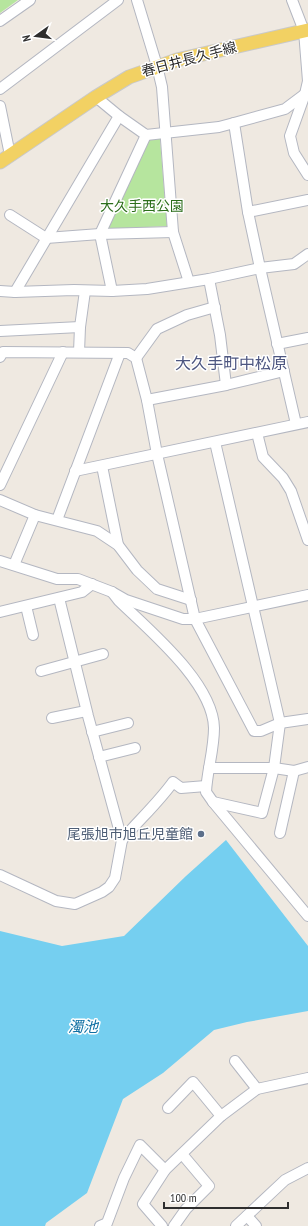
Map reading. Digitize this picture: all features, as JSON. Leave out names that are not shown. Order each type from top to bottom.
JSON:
[{"type":"main road","name":"春日井長久手線","points":[[5,159],[96,97],[129,77],[157,66],[227,48],[306,31]]},
{"type":"street","points":[[0,21],[30,0]]},
{"type":"street","points":[[0,89],[118,0]]},
{"type":"street","points":[[137,0],[162,87],[173,232],[189,282]]},
{"type":"street","points":[[292,0],[306,31],[308,81],[307,94],[290,136],[294,153],[308,175]]},
{"type":"street","points":[[96,97],[119,116],[146,135],[234,124],[285,109],[307,94]]},
{"type":"street","points":[[0,109],[5,159]]},
{"type":"street","points":[[15,292],[119,116]]},
{"type":"street","points":[[234,124],[248,212],[296,424]]},
{"type":"street","points":[[112,291],[100,234],[146,135]]},
{"type":"street","points":[[248,212],[308,200]]},
{"type":"street","points":[[10,215],[46,238],[100,234],[173,232]]},
{"type":"street","points":[[0,291],[112,291],[147,289],[209,279],[260,268],[294,264],[308,254]]},
{"type":"street","points":[[209,279],[215,307],[226,385]]},
{"type":"street","points":[[79,352],[80,327],[85,291]]},
{"type":"street","points":[[136,358],[157,329],[187,315],[215,307]]},
{"type":"street","points":[[0,331],[80,327]]},
{"type":"street","points":[[277,344],[308,338]]},
{"type":"street","points":[[0,357],[3,352],[79,352],[128,353],[136,358],[147,400],[157,454],[195,619],[254,731],[261,731],[280,723],[308,719]]},
{"type":"street","points":[[0,485],[63,352]]},
{"type":"street","points":[[57,520],[120,353]]},
{"type":"street","points":[[147,400],[226,385],[284,371]]},
{"type":"street","points":[[75,471],[308,422]]},
{"type":"street","points":[[257,433],[264,457],[283,478],[291,491],[308,540]]},
{"type":"street","points":[[213,802],[262,813],[274,768],[280,723],[215,442]]},
{"type":"street","points":[[102,466],[118,545]]},
{"type":"street","points":[[0,500],[35,516],[57,520],[97,531],[118,545],[137,570],[157,589],[191,600]]},
{"type":"street","points":[[14,565],[35,516]]},
{"type":"street","points":[[0,561],[57,579],[78,579],[112,592],[126,600],[183,619],[195,619],[308,595]]},
{"type":"street","points":[[0,612],[82,592],[92,584]]},
{"type":"street","points":[[112,592],[119,601],[169,650],[196,682],[209,706],[213,718],[214,729],[206,792],[308,916]]},
{"type":"street","points":[[0,875],[56,901],[75,904],[102,892],[109,887],[115,878],[122,840],[86,711],[59,598]]},
{"type":"street","points":[[26,606],[33,635]]},
{"type":"street","points":[[41,671],[103,654]]},
{"type":"street","points":[[52,718],[86,711]]},
{"type":"street","points":[[92,732],[128,723]]},
{"type":"street","points":[[100,758],[135,748]]},
{"type":"street","points":[[209,768],[274,768],[294,771],[308,767]]},
{"type":"street","points":[[280,833],[294,771]]},
{"type":"street","points":[[122,840],[138,821],[163,796],[173,782],[181,788],[206,786]]},
{"type":"street","points":[[235,1061],[257,1089]]},
{"type":"street","points":[[162,1226],[143,1204],[165,1170],[221,1116],[257,1089],[308,1078]]},
{"type":"street","points":[[168,1108],[193,1082],[221,1116]]},
{"type":"street","points":[[105,1225],[124,1178],[140,1145],[165,1170]]},
{"type":"street","points":[[174,1226],[186,1209],[209,1186],[182,1154]]},
{"type":"street","points":[[236,1226],[284,1180],[308,1168]]},
{"type":"street","points":[[247,1216],[256,1226]]},
{"type":"green space","points":[[0,0],[18,0],[0,13]]},
{"type":"green space","name":"大久手西公園","points":[[160,139],[167,226],[108,229],[147,140]]},
{"type":"water","name":"濁池","points":[[226,840],[308,946],[308,1011],[247,1022],[214,1030],[163,1073],[123,1099],[87,1193],[46,1223],[45,1226],[0,1226],[0,931],[62,946],[124,936]]},
{"type":"place","name":"尾張旭市旭丘児童館","points":[[201,834]]},
{"type":"district","name":"大久手町中松原","points":[[231,363]]}]
